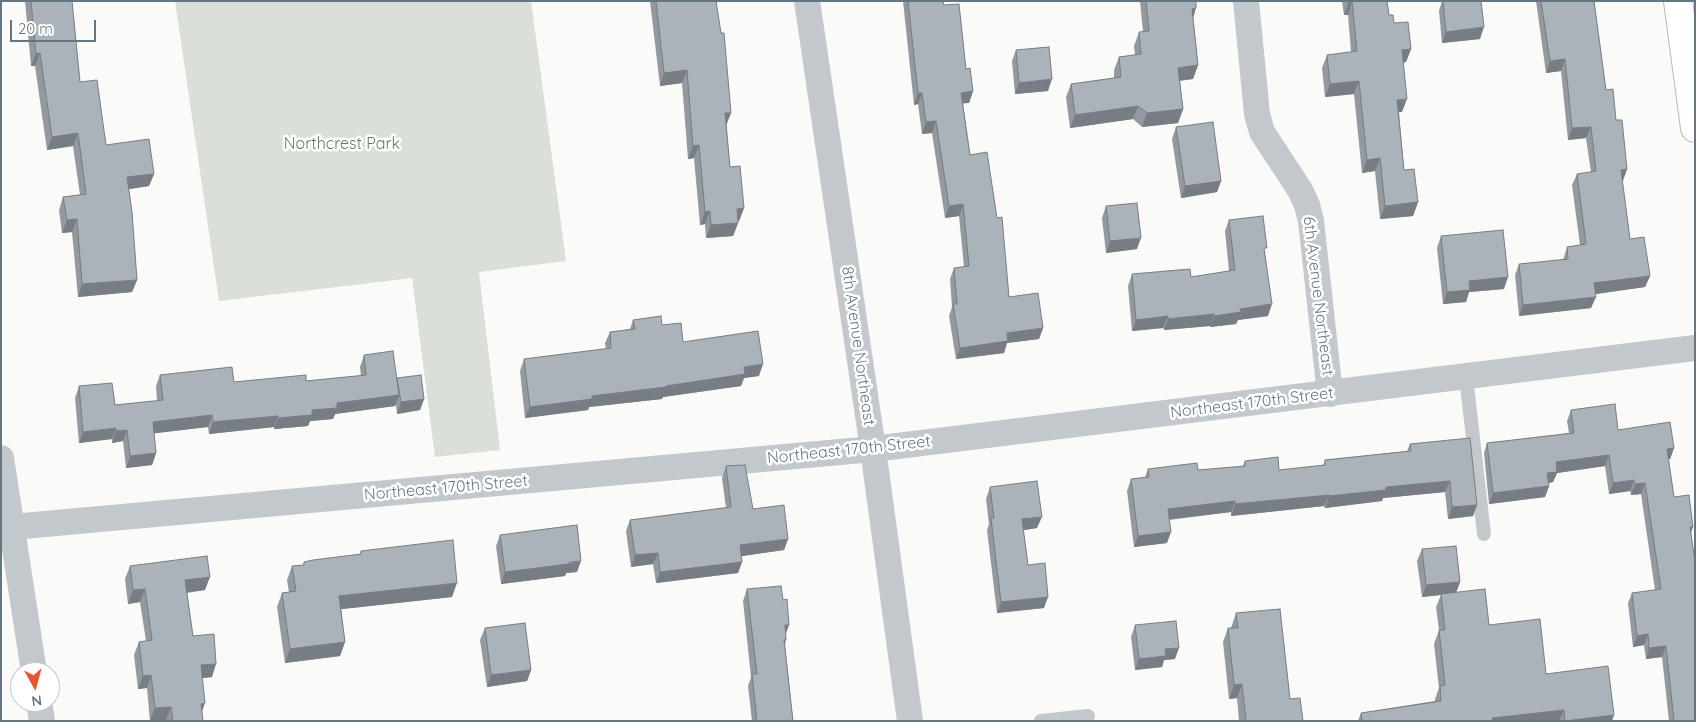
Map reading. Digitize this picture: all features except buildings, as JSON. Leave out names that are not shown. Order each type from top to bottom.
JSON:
[{"type":"street","name":"8th Avenue Northeast","points":[[807,1],[873,449],[910,721]]},
{"type":"street","name":"6th Avenue Northeast","points":[[1246,1],[1257,114],[1262,132],[1300,190],[1307,205],[1311,221],[1330,394]]},
{"type":"street","points":[[1678,1],[1695,128]]},
{"type":"street","name":"Northeast 170th Street","points":[[7,528],[873,449],[1695,348]]},
{"type":"street","points":[[1,458],[7,528],[32,662]]},
{"type":"lane","points":[[1466,377],[1484,534]]},
{"type":"lane","points":[[1041,721],[1088,716]]},
{"type":"green space","name":"Northcrest Park","points":[[175,1],[531,1],[566,261],[479,272],[500,450],[435,457],[412,278],[219,301]]}]
